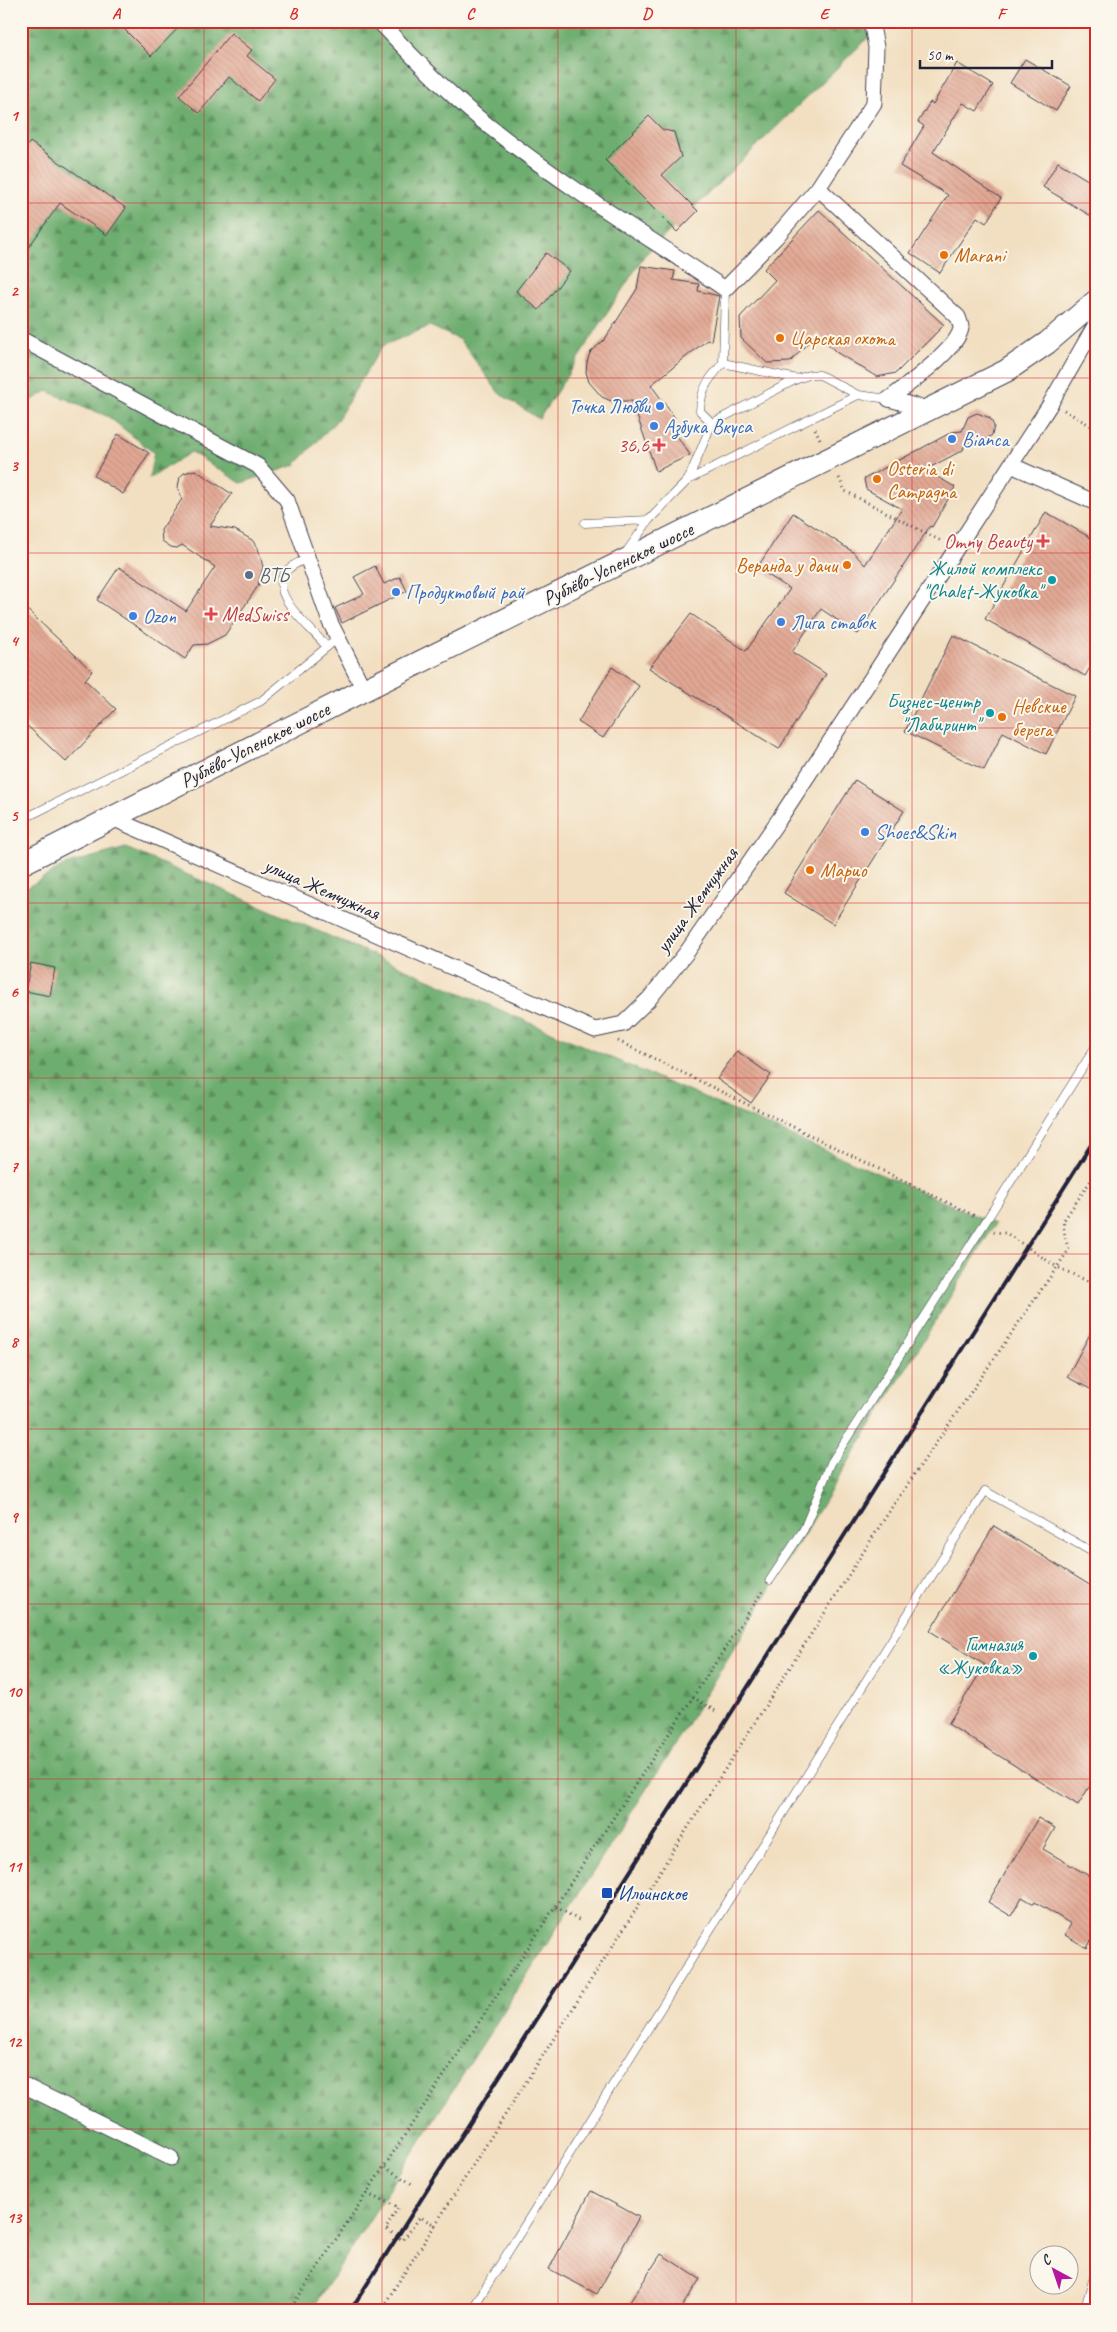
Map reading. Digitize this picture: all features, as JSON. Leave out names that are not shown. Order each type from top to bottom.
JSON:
[{"type":"main road","name":"Рублёво-Успенское шоссе","points":[[21,864],[620,562],[930,410],[1014,365],[1047,344],[1096,301]]},
{"type":"street","points":[[379,21],[416,62],[494,131],[592,200],[725,289],[776,237],[818,188],[874,103],[876,47],[871,21]]},
{"type":"street","points":[[818,188],[958,317],[961,328],[956,339],[929,369],[890,399]]},
{"type":"street","name":"улица Жемчужная","points":[[112,818],[596,1030],[623,1024],[649,999],[687,952],[780,818],[1049,406],[1096,324]]},
{"type":"street","points":[[21,339],[258,466],[287,500],[330,622],[332,642],[364,690]]},
{"type":"street","points":[[890,399],[930,410]]},
{"type":"street","points":[[1011,465],[1096,503]]},
{"type":"street","points":[[21,2084],[172,2158]]},
{"type":"lane","points":[[712,423],[700,411],[700,398],[706,382],[724,363],[725,289]]},
{"type":"lane","points":[[724,363],[797,379]]},
{"type":"lane","points":[[688,480],[712,423],[797,379],[809,375],[820,375],[858,395],[890,399]]},
{"type":"lane","points":[[620,562],[648,520],[688,480],[858,395]]},
{"type":"lane","points":[[585,523],[648,520]]},
{"type":"lane","points":[[21,820],[262,701],[332,642],[290,604],[280,586],[284,571],[308,559]]},
{"type":"lane","points":[[770,1580],[804,1529],[831,1463],[1096,1046]]},
{"type":"lane","points":[[472,2311],[985,1491],[1096,1554]]},
{"type":"lane","points":[[1084,2311],[1096,2270]]},
{"type":"path","points":[[1069,412],[1096,428]]},
{"type":"path","points":[[810,419],[822,443]]},
{"type":"path","points":[[839,478],[845,491],[956,549]]},
{"type":"path","points":[[596,1030],[986,1221]]},
{"type":"path","points":[[380,2311],[892,1507],[1068,1251],[1067,1240],[1063,1230],[1064,1220],[1096,1173]]},
{"type":"path","points":[[979,1232],[1006,1233],[1057,1267],[1096,1285]]},
{"type":"path","points":[[289,2311],[770,1580]]},
{"type":"path","points":[[693,1697],[717,1712]]},
{"type":"path","points":[[556,1907],[582,1922]]},
{"type":"path","points":[[385,2167],[412,2184]]},
{"type":"path","points":[[367,2194],[398,2208],[386,2229],[403,2240],[420,2217],[436,2225]]},
{"type":"green space","points":[[21,21],[885,21],[644,256],[539,419],[499,393],[460,340],[430,326],[382,346],[337,420],[295,465],[241,483],[191,452],[149,478],[154,453],[109,417],[47,391],[21,407]]},
{"type":"green space","points":[[126,848],[995,1224],[667,1757],[311,2311],[21,2311],[21,891],[67,864]]},
{"type":"building","points":[[116,21],[185,21],[151,56]]},
{"type":"building","points":[[231,33],[252,50],[247,56],[275,79],[258,101],[229,77],[199,113],[179,96]]},
{"type":"building","points":[[1025,59],[1071,86],[1056,111],[1010,83]]},
{"type":"building","points":[[957,63],[993,85],[977,111],[963,103],[933,152],[1001,198],[986,223],[977,217],[940,273],[910,253],[948,195],[900,166],[924,126],[918,122],[930,102],[933,104]]},
{"type":"building","points":[[649,116],[663,130],[674,132],[681,157],[662,175],[698,211],[677,232],[605,160]]},
{"type":"building","points":[[30,142],[126,208],[107,235],[60,203],[21,258],[21,155]]},
{"type":"building","points":[[1058,162],[1096,185],[1096,219],[1043,187]]},
{"type":"building","points":[[819,210],[944,325],[896,373],[877,377],[836,352],[817,333],[790,362],[767,363],[741,338],[740,317],[775,280],[764,269]]},
{"type":"building","points":[[546,253],[570,271],[539,310],[516,291]]},
{"type":"building","points":[[641,266],[675,271],[673,280],[699,284],[698,291],[719,296],[711,341],[707,340],[651,385],[675,418],[669,424],[690,455],[656,471],[632,401],[611,401],[602,397],[589,382],[586,372],[590,353],[605,339],[637,289]]},
{"type":"building","points":[[977,413],[990,418],[994,426],[992,435],[981,443],[965,443],[963,450],[925,470],[955,487],[932,527],[930,526],[858,634],[821,609],[792,652],[826,674],[779,749],[649,668],[691,614],[746,651],[790,589],[757,568],[793,513],[853,552],[865,565],[902,509],[866,489],[864,479],[952,432],[962,431],[968,417]]},
{"type":"building","points":[[118,434],[149,453],[123,494],[94,476]]},
{"type":"building","points":[[195,470],[232,494],[210,526],[235,530],[252,540],[258,548],[263,567],[258,586],[225,635],[207,644],[194,645],[185,659],[97,600],[119,567],[186,611],[215,567],[182,545],[177,548],[171,547],[162,541],[161,530],[182,499],[178,487],[180,477],[184,473]]},
{"type":"building","name":"Жилой комплекс \"Chalet-Жуковка\"","points":[[1046,512],[1096,541],[1096,658],[1085,676],[985,619]]},
{"type":"building","points":[[375,566],[384,584],[400,577],[407,591],[342,623],[335,608],[364,594],[354,577]]},
{"type":"building","points":[[21,604],[92,671],[85,680],[116,709],[66,762],[21,720]]},
{"type":"building","name":"Бизнес-центр \"Лабиринт\"","points":[[953,635],[1075,696],[1046,754],[1003,732],[984,770],[905,731]]},
{"type":"building","points":[[612,667],[639,686],[603,738],[578,722]]},
{"type":"building","points":[[855,780],[904,811],[833,924],[784,893]]},
{"type":"building","points":[[31,963],[55,968],[50,996],[25,991]]},
{"type":"building","points":[[737,1051],[771,1075],[751,1103],[717,1079]]},
{"type":"building","points":[[1096,1323],[1096,1392],[1067,1377]]},
{"type":"building","name":"Гимназия «Жуковка»","points":[[994,1526],[1096,1589],[1096,1776],[1078,1805],[948,1724],[985,1665],[930,1631]]},
{"type":"building","points":[[1038,1818],[1055,1828],[1043,1849],[1096,1880],[1096,1932],[1087,1948],[1065,1935],[1071,1924],[1035,1902],[1034,1904],[1022,1897],[1011,1916],[988,1902]]},
{"type":"building","points":[[591,2191],[639,2217],[597,2294],[549,2269]]},
{"type":"building","points":[[661,2254],[700,2279],[679,2311],[624,2311]]},
{"type":"railway","points":[[350,2311],[1096,1137]]},
{"type":"place","name":"Marani","points":[[944,255]]},
{"type":"place","name":"Царская охота","points":[[780,338]]},
{"type":"place","name":"Точка Любви","points":[[660,406]]},
{"type":"place","name":"Азбука Вкуса","points":[[654,426]]},
{"type":"place","name":"Bianca","points":[[952,439]]},
{"type":"place","name":"36,6","points":[[659,445]]},
{"type":"place","name":"Osteria di Campagna","points":[[877,479]]},
{"type":"place","name":"Omny Beauty","points":[[1043,541]]},
{"type":"place","name":"Веранда у дачи","points":[[847,565]]},
{"type":"place","name":"ВТБ","points":[[249,575]]},
{"type":"place","name":"Жилой комплекс \"Chalet-Жуковка\"","points":[[1052,580]]},
{"type":"place","name":"Продуктовый рай","points":[[396,592]]},
{"type":"place","name":"MedSwiss","points":[[211,614]]},
{"type":"place","name":"Ozon","points":[[133,616]]},
{"type":"place","name":"Лига ставок","points":[[781,622]]},
{"type":"place","name":"Бизнес-центр \"Лабиринт\"","points":[[990,713]]},
{"type":"place","name":"Невские берега","points":[[1002,717]]},
{"type":"place","name":"Shoes&Skin","points":[[865,832]]},
{"type":"place","name":"Марио","points":[[810,870]]},
{"type":"place","name":"Гимназия «Жуковка»","points":[[1033,1656]]},
{"type":"place","name":"Ильинское","points":[[607,1893]]}]
